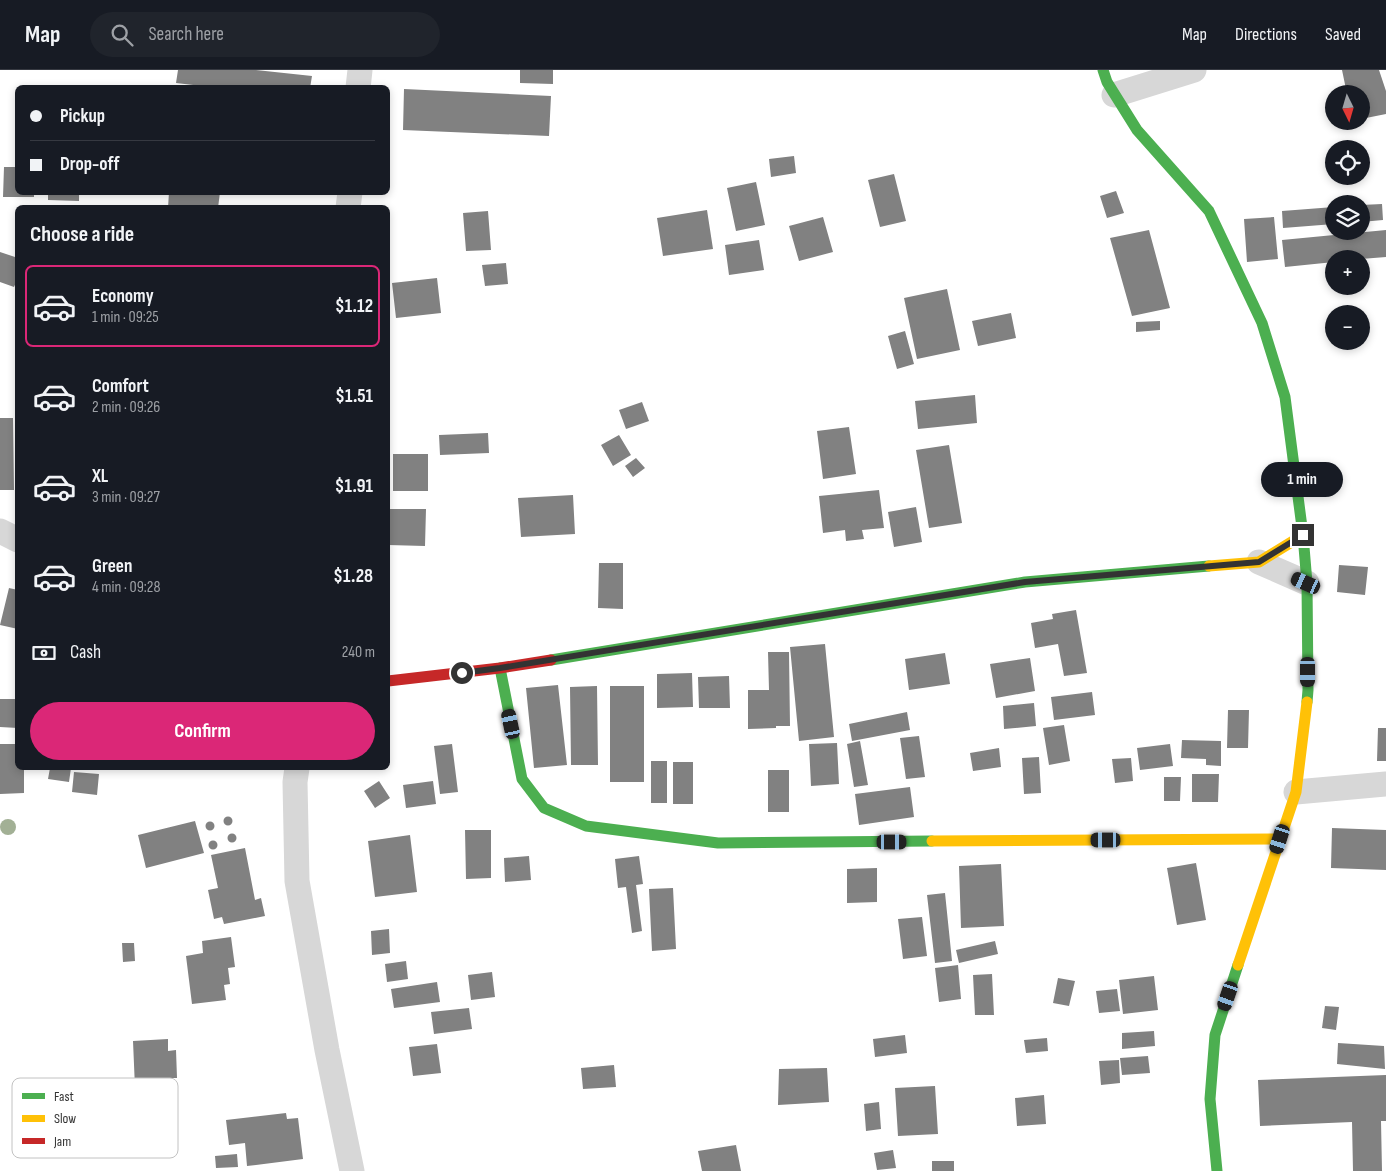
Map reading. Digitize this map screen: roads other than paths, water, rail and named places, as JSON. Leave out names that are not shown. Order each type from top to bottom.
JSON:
[{"type":"street","points":[[358,85],[360,70]]},
{"type":"street","points":[[1103,70],[1106,82],[1137,130],[1209,212],[1262,323],[1286,397],[1303,535],[1308,690],[1296,792],[1214,1035],[1210,1099],[1217,1171]]},
{"type":"street","points":[[1114,95],[1194,70]]},
{"type":"street","points":[[0,531],[15,538]]},
{"type":"street","points":[[390,681],[500,668],[1025,582],[1259,562],[1303,535]]},
{"type":"street","points":[[1259,562],[1306,583]]},
{"type":"street","points":[[500,668],[522,779],[544,808],[586,826],[718,843],[1280,839]]},
{"type":"street","points":[[297,770],[295,782],[297,881],[327,1050],[352,1171]]},
{"type":"street","points":[[1296,792],[1386,784]]}]
